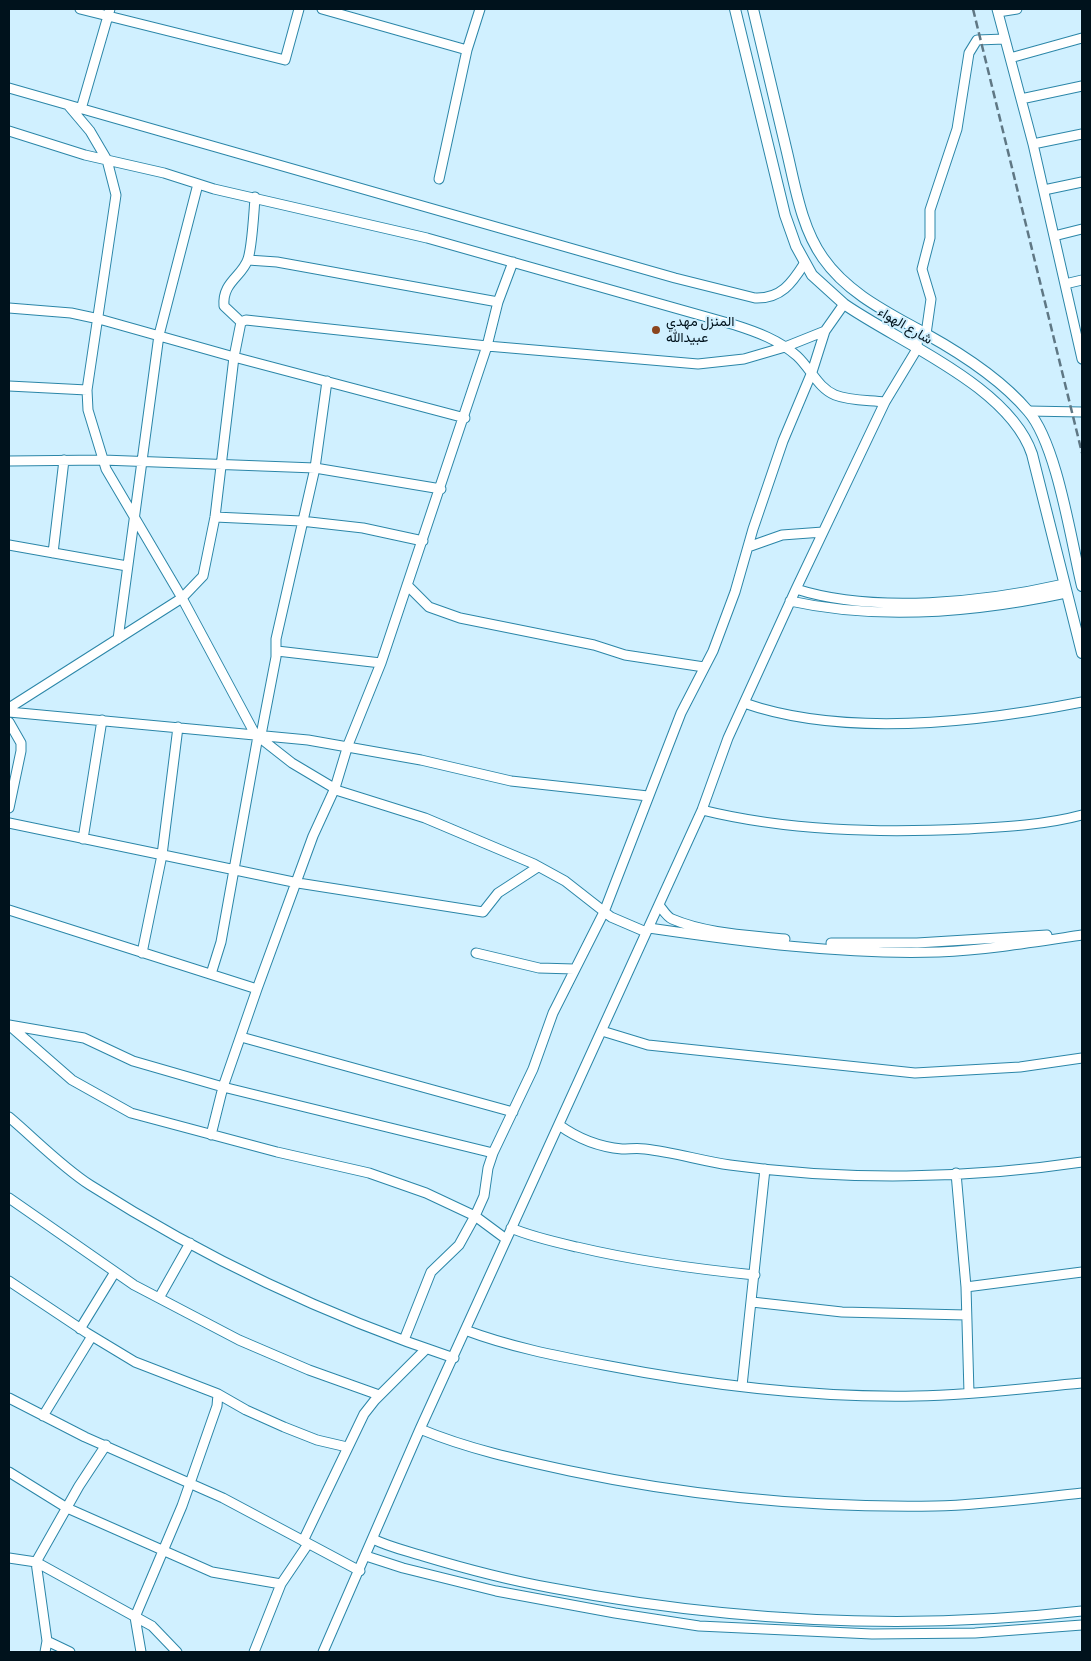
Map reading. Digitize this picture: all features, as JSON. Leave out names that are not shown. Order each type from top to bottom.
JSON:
[{"type":"main road","name":"شارع الهواء","points":[[735,9],[785,215],[804,264],[827,292],[954,370],[986,394],[1006,413],[1028,442],[1082,653]]},
{"type":"main road","name":"شارع الهواء","points":[[753,9],[801,208],[814,244],[833,272],[848,286],[991,377],[1028,411],[1045,442],[1059,486],[1082,586]]},
{"type":"street","points":[[80,9],[109,12],[285,60],[299,9]]},
{"type":"street","points":[[322,9],[467,50]]},
{"type":"street","points":[[438,179],[467,50],[480,9]]},
{"type":"street","points":[[1017,9],[998,10],[1033,144],[1082,359]]},
{"type":"street","points":[[81,109],[109,12]]},
{"type":"street","points":[[1010,58],[1082,38]]},
{"type":"street","points":[[323,1652],[360,1571],[420,1429],[454,1358],[506,1239],[702,810],[728,738],[790,601],[885,402],[917,348],[931,299],[922,269],[930,238],[930,210],[957,129],[969,53],[974,43],[980,39],[1005,39]]},
{"type":"street","points":[[1021,99],[1082,86]]},
{"type":"street","points":[[9,88],[675,278],[756,298],[765,299],[786,289],[804,264]]},
{"type":"street","points":[[68,106],[90,130],[107,160],[116,195],[87,390],[88,410],[103,460],[258,735],[292,763],[335,788],[361,799],[425,818],[538,866],[565,881],[604,912],[647,930],[750,942],[880,951],[940,952],[1082,935]]},
{"type":"street","points":[[9,131],[198,184],[427,238],[735,325],[760,333],[785,347],[812,372],[817,381],[834,394],[885,402]]},
{"type":"street","points":[[1033,144],[1082,134]]},
{"type":"street","points":[[1044,190],[1082,182]]},
{"type":"street","points":[[118,639],[159,335],[198,184]]},
{"type":"street","points":[[241,322],[224,306],[223,298],[232,280],[248,260],[255,197]]},
{"type":"street","points":[[1054,236],[1082,229]]},
{"type":"street","points":[[248,260],[277,262],[498,302]]},
{"type":"street","points":[[211,1135],[223,1087],[298,883],[313,836],[335,788],[348,745],[381,663],[406,585],[465,418],[498,302],[513,262]]},
{"type":"street","points":[[1065,284],[1082,280]]},
{"type":"street","points":[[404,1340],[431,1272],[459,1245],[484,1196],[488,1168],[493,1153],[533,1069],[553,1013],[604,912],[681,713],[716,644],[735,592],[783,441],[812,372],[825,331],[844,304]]},
{"type":"street","points":[[9,308],[52,311],[99,319],[465,418]]},
{"type":"street","points":[[241,322],[246,320],[301,324],[487,346],[698,364],[744,359],[785,347],[825,331]]},
{"type":"street","points":[[9,708],[182,598],[203,576],[215,517],[234,357],[241,322]]},
{"type":"street","points":[[211,974],[221,942],[258,735],[277,651],[276,638],[314,468],[327,381]]},
{"type":"street","points":[[9,386],[87,390]]},
{"type":"street","points":[[1028,411],[1082,412]]},
{"type":"street","points":[[53,553],[64,460]]},
{"type":"street","points":[[9,461],[103,460],[220,466],[314,468],[441,489]]},
{"type":"street","points":[[215,517],[301,521],[363,528],[423,541]]},
{"type":"street","points":[[748,547],[782,535],[823,532]]},
{"type":"street","points":[[9,545],[127,566]]},
{"type":"street","points":[[406,585],[429,606],[460,618],[594,645],[625,655],[704,667]]},
{"type":"street","points":[[796,589],[843,599],[938,601],[1065,589]]},
{"type":"street","points":[[790,601],[829,608],[898,611],[973,608],[1027,601],[1065,589]]},
{"type":"street","points":[[277,651],[381,663]]},
{"type":"street","points":[[744,703],[770,712],[805,718],[905,722],[994,716],[1082,702]]},
{"type":"street","points":[[9,712],[348,745],[511,782],[648,796]]},
{"type":"street","points":[[83,839],[102,720]]},
{"type":"street","points":[[9,722],[21,744],[9,808]]},
{"type":"street","points":[[142,953],[162,854],[178,727]]},
{"type":"street","points":[[702,810],[734,818],[813,827],[925,831],[1028,824],[1082,815]]},
{"type":"street","points":[[9,823],[298,883],[483,912],[498,893],[538,866]]},
{"type":"street","points":[[659,905],[670,918],[696,926],[720,931],[810,942],[917,943],[1051,935],[1082,930]]},
{"type":"street","points":[[9,910],[258,989]]},
{"type":"street","points":[[476,953],[539,968],[574,969]]},
{"type":"street","points":[[9,1025],[84,1038],[133,1060],[223,1087],[493,1153]]},
{"type":"street","points":[[9,1025],[72,1080],[131,1113],[211,1135],[369,1173],[426,1193],[475,1216],[506,1239]]},
{"type":"street","points":[[602,1030],[648,1045],[915,1073],[1020,1066],[1082,1058]]},
{"type":"street","points":[[241,1037],[513,1112]]},
{"type":"street","points":[[9,1117],[89,1184],[232,1266],[404,1340],[454,1358]]},
{"type":"street","points":[[559,1126],[576,1137],[620,1149],[645,1149],[765,1169],[816,1173],[956,1173],[1082,1162]]},
{"type":"street","points":[[742,1386],[765,1169]]},
{"type":"street","points":[[956,1173],[966,1287],[970,1393]]},
{"type":"street","points":[[9,1198],[115,1272],[159,1298],[239,1340],[309,1370],[379,1395]]},
{"type":"street","points":[[511,1228],[562,1243],[634,1259],[755,1276]]},
{"type":"street","points":[[159,1298],[190,1243]]},
{"type":"street","points":[[80,1329],[115,1272]]},
{"type":"street","points":[[966,1287],[1082,1272]]},
{"type":"street","points":[[9,1280],[80,1329],[135,1362],[218,1394],[246,1410],[317,1440],[347,1447]]},
{"type":"street","points":[[752,1302],[842,1312],[966,1315]]},
{"type":"street","points":[[465,1330],[498,1342],[531,1350],[644,1373],[742,1386],[861,1396],[917,1396],[1082,1383]]},
{"type":"street","points":[[43,1416],[92,1336]]},
{"type":"street","points":[[254,1652],[281,1584],[306,1543],[347,1447],[364,1414],[379,1395],[426,1348]]},
{"type":"street","points":[[141,1652],[135,1617],[190,1483],[216,1406],[218,1394]]},
{"type":"street","points":[[9,1399],[245,1509],[360,1571]]},
{"type":"street","points":[[420,1429],[497,1454],[603,1478],[753,1498],[936,1506],[1082,1493]]},
{"type":"street","points":[[45,1652],[47,1641],[36,1562],[79,1486],[106,1445]]},
{"type":"street","points":[[9,1472],[67,1508],[212,1572],[281,1584]]},
{"type":"street","points":[[373,1539],[499,1578],[617,1600],[701,1612],[872,1621],[975,1620],[1082,1611]]},
{"type":"street","points":[[366,1556],[403,1568],[496,1591],[699,1626],[872,1634],[975,1634],[1082,1625]]},
{"type":"street","points":[[9,1558],[36,1562],[152,1626],[177,1652]]},
{"type":"street","points":[[47,1641],[70,1652]]},
{"type":"railway","points":[[973,9],[1082,453]]},
{"type":"place","name":"المنزل مهدي عبيدالله","points":[[656,330]]}]
